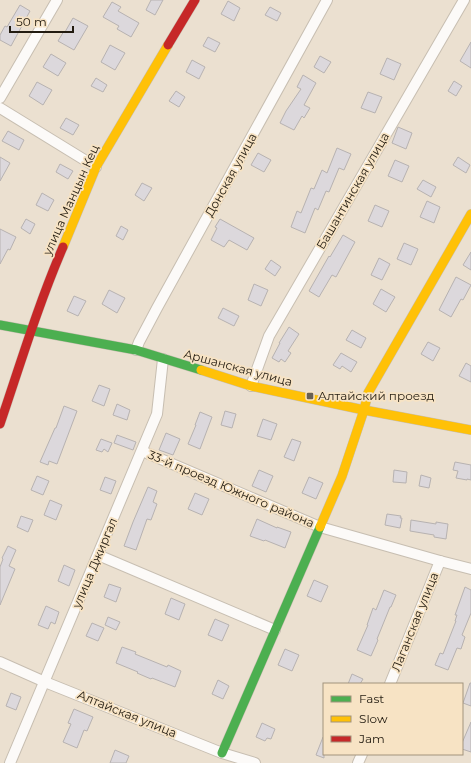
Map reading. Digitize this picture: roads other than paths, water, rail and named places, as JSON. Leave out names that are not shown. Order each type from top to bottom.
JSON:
[{"type":"street","points":[[0,98],[57,0]]},
{"type":"street","name":"улица Манцын Кец","points":[[0,424],[52,272],[96,167],[195,0]]},
{"type":"street","name":"Донская улица","points":[[136,350],[157,308],[327,0]]},
{"type":"street","name":"Башантинская улица","points":[[251,386],[269,336],[464,0]]},
{"type":"street","points":[[0,108],[96,167]]},
{"type":"street","points":[[222,753],[342,476],[364,410],[368,393],[471,214]]},
{"type":"street","name":"Аршанская улица","points":[[0,325],[136,350],[251,386],[364,410],[471,430]]},
{"type":"street","name":"улица Джиргал","points":[[10,763],[157,414],[163,359]]},
{"type":"street","name":"33-й проезд Южного района","points":[[142,451],[320,527]]},
{"type":"street","name":"Лаганская улица","points":[[320,527],[471,569]]},
{"type":"street","points":[[98,555],[275,630]]},
{"type":"street","name":"Лаганская улица","points":[[390,683],[440,561]]},
{"type":"street","name":"Алтайская улица","points":[[0,662],[45,682],[222,753],[255,763]]},
{"type":"place","name":"Алтайский проезд","points":[[310,396]]}]
